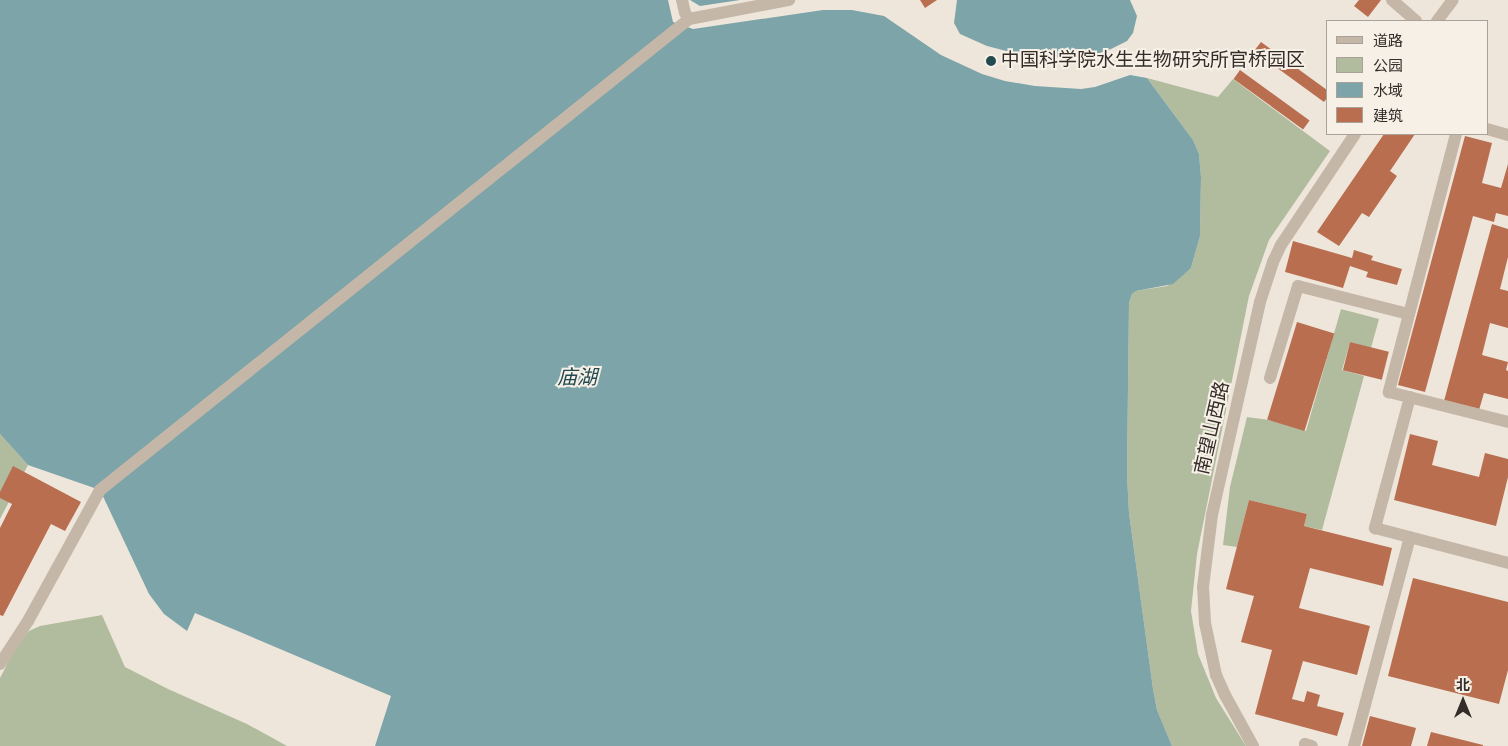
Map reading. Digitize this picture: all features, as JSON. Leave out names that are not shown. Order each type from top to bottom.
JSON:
[{"type":"street","points":[[682,0],[685,13],[689,19]]},
{"type":"street","points":[[0,664],[28,621],[100,490],[689,19],[789,0]]},
{"type":"street","points":[[1392,0],[1415,20]]},
{"type":"street","points":[[1438,20],[1454,0]]},
{"type":"street","points":[[1488,129],[1508,134]]},
{"type":"street","name":"南望山西路","points":[[1253,746],[1216,675],[1204,623],[1203,587],[1212,515],[1260,302],[1273,262],[1281,246],[1354,135]]},
{"type":"street","points":[[1456,135],[1389,392],[1508,422]]},
{"type":"street","points":[[1270,378],[1298,286],[1409,314]]},
{"type":"street","points":[[1410,397],[1375,528],[1508,563]]},
{"type":"street","points":[[1354,746],[1410,537]]},
{"type":"street","points":[[1305,746],[1312,746]]},
{"type":"green space","points":[[1147,78],[1218,97],[1233,79],[1330,151],[1269,240],[1249,296],[1197,554],[1191,611],[1198,654],[1216,698],[1246,746],[1172,746],[1157,710],[1153,689],[1129,513],[1127,475],[1129,303],[1132,294],[1136,291],[1167,286],[1191,268],[1200,236],[1201,177],[1199,154],[1193,140]]},
{"type":"green space","points":[[1341,309],[1379,319],[1371,348],[1350,342],[1342,370],[1364,376],[1322,530],[1304,526],[1307,514],[1249,500],[1237,547],[1223,545],[1230,487],[1247,417],[1269,420],[1306,431]]},
{"type":"green space","points":[[0,434],[28,465],[0,519]]},
{"type":"green space","points":[[102,615],[125,667],[168,689],[247,724],[287,746],[0,746],[0,678],[18,643],[29,631],[40,626]]},
{"type":"water","name":"庙湖","points":[[0,0],[668,0],[673,22],[693,29],[823,10],[852,10],[884,16],[941,55],[982,74],[1005,81],[1035,86],[1081,89],[1095,87],[1130,75],[1147,78],[1193,140],[1199,154],[1201,177],[1200,236],[1191,268],[1173,284],[1136,291],[1132,294],[1129,303],[1127,475],[1129,513],[1153,689],[1157,710],[1172,746],[375,746],[391,696],[195,613],[187,631],[164,614],[149,594],[100,490],[28,465],[0,434]]},
{"type":"water","points":[[690,0],[740,0],[700,6]]},
{"type":"water","points":[[957,0],[1130,0],[1137,16],[1133,33],[1127,41],[1111,49],[1091,56],[1047,58],[1022,55],[987,46],[960,34],[954,23]]},
{"type":"building","points":[[920,0],[937,0],[925,8]]},
{"type":"building","points":[[1359,0],[1381,0],[1368,17],[1354,6]]},
{"type":"building","points":[[1261,42],[1326,89],[1326,99],[1324,102],[1254,51]]},
{"type":"building","points":[[1240,70],[1310,121],[1303,129],[1234,79]]},
{"type":"building","points":[[1383,135],[1414,135],[1390,171],[1397,176],[1369,217],[1362,213],[1339,246],[1317,232]]},
{"type":"building","points":[[1465,136],[1492,143],[1482,183],[1501,188],[1508,164],[1508,216],[1496,213],[1494,222],[1473,216],[1425,392],[1398,385]]},
{"type":"building","points":[[1492,224],[1508,229],[1508,257],[1500,289],[1508,291],[1508,328],[1490,323],[1482,355],[1508,362],[1506,370],[1508,371],[1508,399],[1484,393],[1479,410],[1444,401]]},
{"type":"building","points":[[1293,241],[1352,258],[1354,250],[1373,256],[1371,260],[1402,269],[1397,285],[1366,277],[1368,272],[1350,266],[1343,288],[1285,272]]},
{"type":"building","points":[[1297,322],[1334,333],[1304,431],[1267,420]]},
{"type":"building","points":[[1350,342],[1389,352],[1382,380],[1343,370]]},
{"type":"building","points":[[1410,434],[1438,441],[1432,465],[1479,477],[1485,453],[1508,459],[1508,477],[1496,526],[1394,500]]},
{"type":"building","points":[[13,466],[81,502],[65,531],[51,524],[3,616],[0,615],[0,528],[12,504],[0,498],[0,492]]},
{"type":"building","points":[[1249,500],[1307,514],[1304,526],[1392,548],[1383,586],[1310,568],[1299,608],[1370,626],[1357,675],[1303,661],[1292,699],[1304,702],[1307,691],[1320,695],[1317,706],[1344,713],[1337,736],[1255,714],[1272,650],[1241,642],[1254,596],[1226,589]]},
{"type":"building","points":[[1413,578],[1508,602],[1508,670],[1499,704],[1388,676]]},
{"type":"building","points":[[1370,716],[1416,728],[1411,746],[1362,746]]},
{"type":"building","points":[[1431,732],[1483,745],[1483,746],[1427,746]]},
{"type":"place","name":"中国科学院水生生物研究所官桥园区","points":[[991,61]]}]
